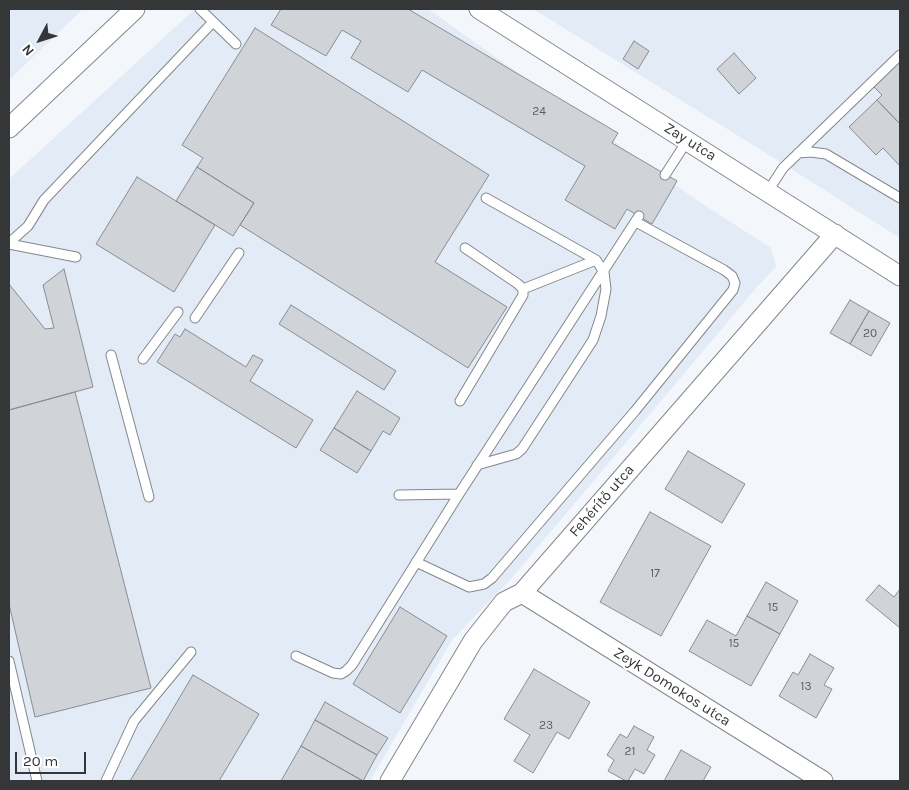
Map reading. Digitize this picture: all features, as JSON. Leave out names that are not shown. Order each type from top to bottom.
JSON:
[{"type":"street","points":[[9,128],[135,9]]},
{"type":"street","name":"Zay utca","points":[[479,9],[900,274]]},
{"type":"street","name":"Fehérítő utca","points":[[390,781],[472,641],[504,602],[522,592],[835,234]]},
{"type":"street","name":"Zeyk Domokos utca","points":[[522,592],[823,781]]},
{"type":"lane","points":[[200,9],[236,44]]},
{"type":"lane","points":[[9,243],[28,226],[44,200],[213,22]]},
{"type":"lane","points":[[768,190],[783,168],[900,54]]},
{"type":"lane","points":[[666,175],[687,141]]},
{"type":"lane","points":[[798,153],[826,154],[900,198]]},
{"type":"lane","points":[[478,465],[516,454],[525,444],[593,340],[601,316],[606,288],[604,272],[596,260],[486,198]]},
{"type":"lane","points":[[296,656],[333,673],[341,674],[346,671],[459,494],[638,219],[732,276],[735,283],[734,290],[635,411],[492,578],[484,584],[469,587],[416,562]]},
{"type":"lane","points":[[9,243],[76,257]]},
{"type":"lane","points":[[460,401],[523,295],[523,289],[518,284],[465,248]]},
{"type":"lane","points":[[195,318],[239,253]]},
{"type":"lane","points":[[523,289],[596,260]]},
{"type":"lane","points":[[143,360],[178,312]]},
{"type":"lane","points":[[111,355],[149,497]]},
{"type":"lane","points":[[399,495],[459,494]]},
{"type":"lane","points":[[106,781],[134,721],[191,652]]},
{"type":"lane","points":[[9,660],[37,781]]},
{"type":"shaded area","points":[[9,9],[83,9],[9,80]]},
{"type":"shaded area","points":[[195,9],[428,9],[698,201],[771,248],[776,267],[757,287],[511,579],[452,640],[370,781],[9,781],[9,179]]},
{"type":"shaded area","points":[[533,9],[900,9],[900,238],[758,148]]},
{"type":"building","points":[[281,9],[408,9],[618,133],[612,143],[677,181],[652,224],[627,209],[615,229],[565,200],[585,166],[422,70],[408,92],[351,58],[361,41],[342,30],[326,56],[271,25]]},
{"type":"building","points":[[255,28],[489,175],[435,262],[507,307],[468,368],[240,225],[254,203],[197,167],[203,158],[182,145]]},
{"type":"building","points":[[634,41],[649,51],[638,69],[623,59]]},
{"type":"building","points":[[734,53],[756,78],[739,94],[717,69]]},
{"type":"building","points":[[900,58],[900,124],[877,100],[882,95],[872,85]]},
{"type":"building","points":[[877,100],[900,124],[900,166],[883,148],[876,155],[849,127]]},
{"type":"building","points":[[197,167],[254,203],[233,236],[176,201]]},
{"type":"building","points":[[137,177],[215,225],[174,292],[96,244]]},
{"type":"building","points":[[64,269],[93,387],[9,410],[9,284],[45,329],[54,328],[43,285]]},
{"type":"building","points":[[850,300],[869,311],[850,344],[830,333]]},
{"type":"building","points":[[291,305],[396,371],[384,390],[279,324]]},
{"type":"building","points":[[869,311],[890,323],[871,356],[850,344]]},
{"type":"building","points":[[185,329],[246,367],[253,355],[263,360],[250,381],[313,420],[296,448],[157,362],[175,334],[180,337]]},
{"type":"building","points":[[357,391],[400,418],[390,435],[383,431],[371,451],[334,428]]},
{"type":"building","points":[[75,392],[151,688],[35,717],[9,604],[9,410]]},
{"type":"building","points":[[334,428],[371,451],[357,473],[320,450]]},
{"type":"building","points":[[688,451],[745,484],[722,523],[665,489]]},
{"type":"building","points":[[650,512],[711,546],[661,636],[600,602]]},
{"type":"building","points":[[766,582],[798,601],[780,634],[747,616]]},
{"type":"building","points":[[879,585],[894,597],[900,589],[900,628],[866,600]]},
{"type":"building","points":[[400,607],[447,636],[400,713],[353,684]]},
{"type":"building","points":[[747,616],[780,634],[751,686],[689,651],[707,620],[736,636]]},
{"type":"building","points":[[810,654],[834,668],[824,685],[832,689],[816,718],[779,696],[793,672],[798,675]]},
{"type":"building","points":[[534,669],[590,702],[569,739],[557,732],[533,773],[514,761],[530,735],[504,719]]},
{"type":"building","points":[[193,675],[259,714],[219,781],[130,781]]},
{"type":"building","points":[[325,702],[388,738],[377,755],[315,720]]},
{"type":"building","points":[[315,720],[377,755],[363,781],[301,746]]},
{"type":"building","points":[[634,726],[654,737],[647,750],[655,755],[644,774],[635,769],[628,781],[626,781],[608,771],[614,760],[607,755],[620,734],[627,738]]},
{"type":"building","points":[[301,746],[363,781],[281,781]]},
{"type":"building","points":[[681,750],[711,767],[703,781],[664,781]]}]
